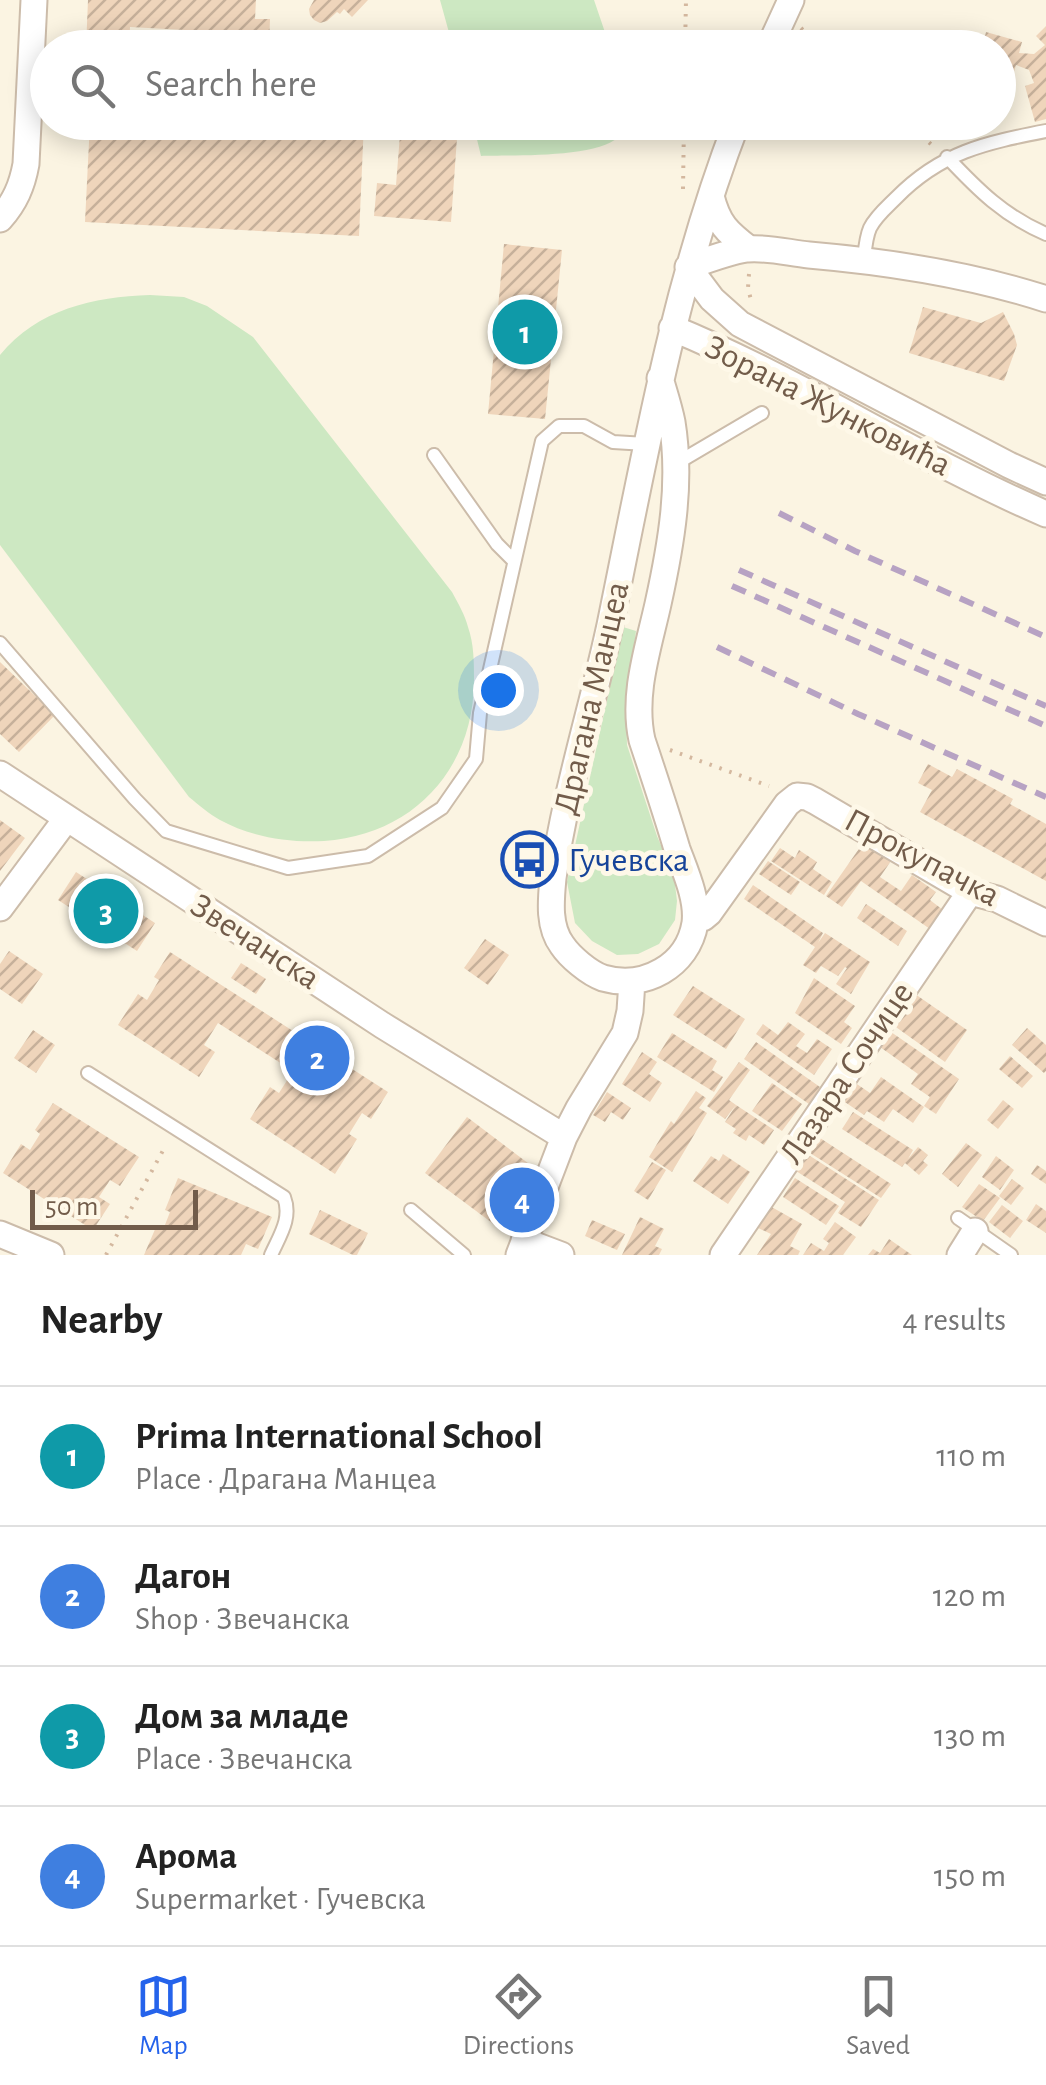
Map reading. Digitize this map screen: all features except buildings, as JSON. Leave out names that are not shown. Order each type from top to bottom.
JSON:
[{"type":"street","points":[[33,30],[34,0]]},
{"type":"street","points":[[0,219],[8,194],[24,180],[30,82]]},
{"type":"street","name":"Драгана Манцеа","points":[[632,982],[601,978],[560,943],[551,900],[556,858],[609,630],[660,378],[688,267],[730,140]]},
{"type":"street","points":[[710,196],[724,228],[749,249]]},
{"type":"street","points":[[688,267],[749,249],[864,259],[970,278],[1046,299]]},
{"type":"street","name":"Зорана Жунковића","points":[[688,267],[712,298],[1046,482]]},
{"type":"street","name":"Зорана Жунковића","points":[[672,328],[699,320],[747,317]]},
{"type":"street","name":"Зорана Жунковића","points":[[672,328],[722,348],[960,474],[1046,514]]},
{"type":"street","name":"Драгана Манцеа","points":[[660,378],[672,420],[676,500],[642,676],[638,721],[696,919]]},
{"type":"street","name":"Звечанска","points":[[0,774],[382,1025],[564,1137]]},
{"type":"street","points":[[561,1255],[521,1248],[564,1137],[625,1033],[632,982],[655,976],[675,962],[690,942],[696,919],[709,913],[787,804],[797,796]]},
{"type":"street","name":"Прокупачка","points":[[797,796],[815,801],[970,892],[997,899],[1046,923]]},
{"type":"street","points":[[0,908],[67,818]]},
{"type":"street","name":"Лазара Сочице","points":[[723,1255],[970,892]]},
{"type":"street","points":[[960,1255],[966,1225]]},
{"type":"street","points":[[0,1234],[51,1255]]},
{"type":"lane","points":[[1016,137],[1046,131]]},
{"type":"lane","points":[[864,259],[870,229],[908,185],[947,157],[1003,140]]},
{"type":"lane","points":[[947,157],[980,193],[1046,234]]},
{"type":"lane","points":[[676,464],[762,413]]},
{"type":"lane","points":[[0,643],[166,831],[288,868],[368,856],[442,808],[476,759],[480,712],[542,441],[560,426],[584,426],[613,442],[646,444]]},
{"type":"lane","points":[[434,455],[497,544],[514,560]]},
{"type":"lane","points":[[88,1073],[284,1197],[287,1220],[271,1255]]},
{"type":"lane","points":[[411,1210],[464,1255]]},
{"type":"lane","points":[[966,1225],[1011,1255]]},
{"type":"path","points":[[685,30],[686,0]]},
{"type":"path","points":[[683,189],[684,140]]},
{"type":"path","points":[[927,140],[947,157]]},
{"type":"path","points":[[747,317],[749,249]]},
{"type":"path","points":[[670,750],[797,796]]},
{"type":"path","points":[[106,1255],[176,1128]]},
{"type":"green space","points":[[440,0],[594,0],[604,30],[448,30]]},
{"type":"green space","points":[[477,140],[614,140],[574,152],[481,156]]},
{"type":"green space","points":[[150,295],[184,297],[207,306],[253,337],[452,592],[463,614],[471,640],[474,680],[463,742],[432,792],[411,811],[385,826],[356,836],[297,841],[244,831],[208,812],[189,797],[0,545],[0,355],[31,326],[68,308]]},
{"type":"green space","points":[[623,627],[636,631],[626,708],[627,745],[674,876],[677,901],[675,920],[659,944],[638,954],[617,955],[592,941],[575,923],[567,882]]},
{"type":"railway","points":[[779,513],[1046,637]]},
{"type":"railway","points":[[739,570],[1046,706]]},
{"type":"railway","points":[[732,586],[1046,726]]},
{"type":"railway","points":[[717,647],[1046,797]]},
{"type":"place","name":"Prima International School","points":[[525,332]]},
{"type":"place","name":"Гучевска","points":[[529,860]]},
{"type":"place","name":"Дом за младе","points":[[106,911]]},
{"type":"place","name":"Дагон","points":[[317,1058]]},
{"type":"place","name":"Арома","points":[[522,1200]]}]
